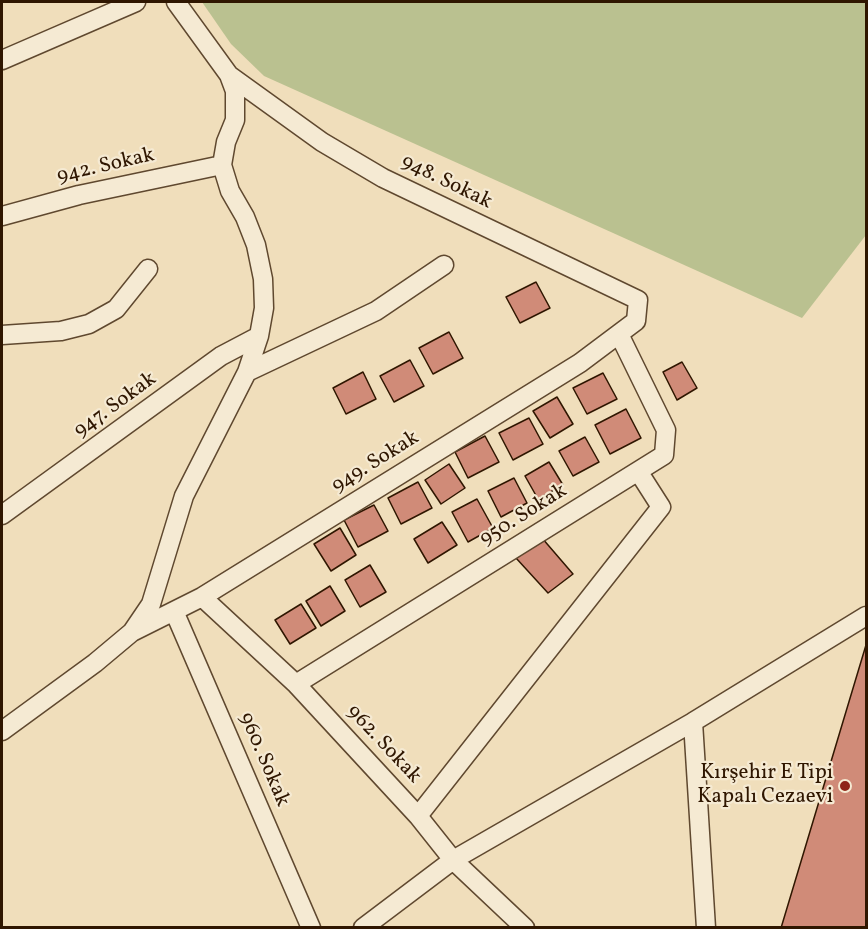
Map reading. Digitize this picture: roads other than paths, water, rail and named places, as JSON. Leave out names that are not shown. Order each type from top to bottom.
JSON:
[{"type":"street","points":[[2,60],[136,2]]},
{"type":"street","points":[[2,731],[95,663],[132,632],[151,604],[184,496],[247,372],[260,336],[264,308],[263,279],[256,245],[245,217],[230,191],[222,165],[226,142],[235,120],[235,91],[229,75],[176,2]]},
{"type":"street","name":"948. Sokak","points":[[229,75],[313,136],[383,178],[638,300],[636,321]]},
{"type":"street","name":"942. Sokak","points":[[2,216],[80,195],[222,165]]},
{"type":"street","points":[[247,372],[376,311],[444,265]]},
{"type":"street","points":[[2,335],[61,331],[89,324],[116,309],[148,268]]},
{"type":"street","name":"949. Sokak","points":[[132,632],[202,597],[580,363],[636,321]]},
{"type":"street","name":"950. Sokak","points":[[296,684],[664,455],[666,430],[619,334]]},
{"type":"street","name":"947. Sokak","points":[[2,516],[221,356],[260,336]]},
{"type":"street","points":[[418,816],[661,507],[638,471]]},
{"type":"street","name":"962. Sokak","points":[[202,597],[296,684],[418,816],[453,860],[525,927]]},
{"type":"street","name":"960. Sokak","points":[[174,611],[311,927]]},
{"type":"street","points":[[363,927],[453,860],[693,722],[867,616]]},
{"type":"street","points":[[693,722],[706,927]]},
{"type":"place","name":"Kırşehir E Tipi Kapalı Cezaevi","points":[[845,786]]}]
